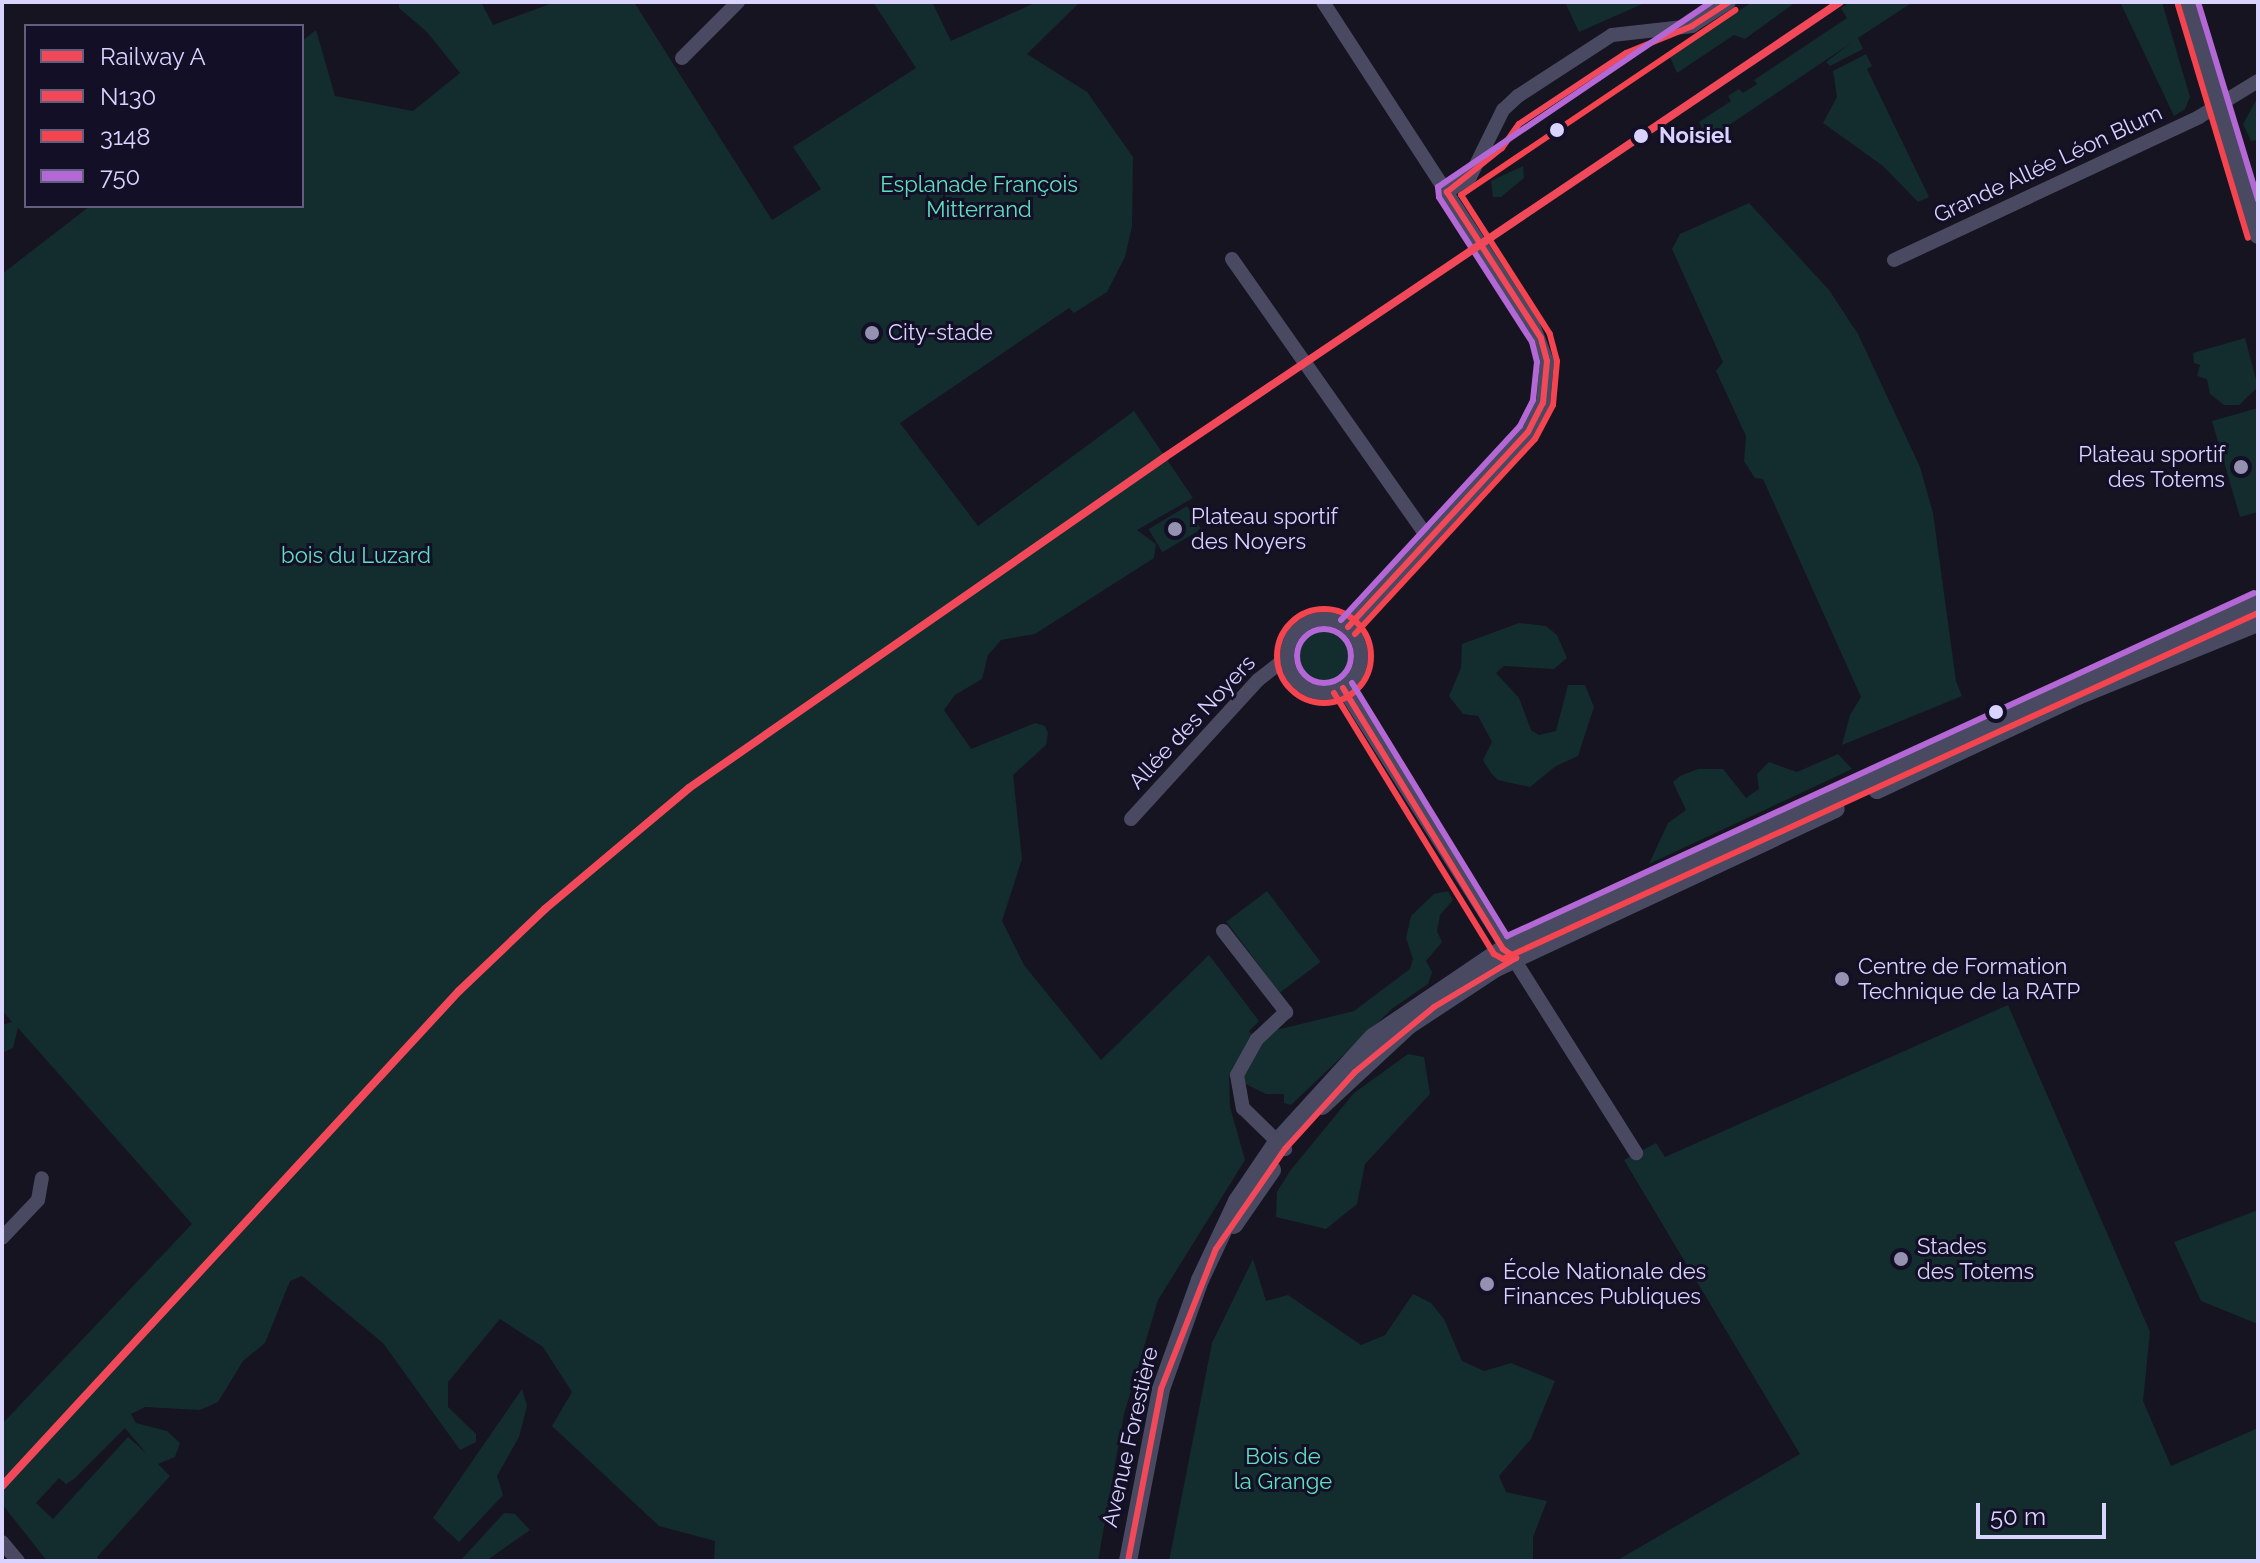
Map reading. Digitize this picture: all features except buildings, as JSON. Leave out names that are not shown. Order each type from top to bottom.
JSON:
[{"type":"street","points":[[682,58],[738,2]]},
{"type":"street","points":[[1323,2],[1541,338],[1547,379],[1543,403],[1528,432],[1348,627]]},
{"type":"street","points":[[1447,192],[1470,177],[1509,103],[1612,35],[1692,26],[1729,2]]},
{"type":"street","points":[[2188,2],[2258,235]]},
{"type":"street","name":"Grande Allée Léon Blum","points":[[1894,260],[2219,105],[2258,81]]},
{"type":"street","points":[[1232,259],[1429,539]]},
{"type":"street","points":[[1509,953],[2258,602]]},
{"type":"street","points":[[1325,618],[1348,627],[1361,659],[1358,670],[1343,688],[1331,693],[1306,689],[1296,681],[1286,658],[1287,645],[1302,625],[1325,618]]},
{"type":"street","points":[[1509,953],[2039,714],[2258,623]]},
{"type":"street","name":"Allée des Noyers","points":[[1131,819],[1258,680],[1286,658]]},
{"type":"street","points":[[1343,688],[1636,1153]]},
{"type":"street","points":[[1223,931],[1286,1012],[1257,1039],[1237,1075],[1243,1108],[1281,1145]]},
{"type":"street","name":"Avenue Forestière","points":[[1128,1561],[1161,1389],[1200,1280],[1281,1145],[1380,1049],[1509,953]]},
{"type":"street","points":[[2,1238],[38,1200],[42,1178]]},
{"type":"street","points":[[2,1542],[18,1561]]},
{"type":"green space","points":[[399,2],[481,2],[493,25],[555,2],[634,2],[772,220],[821,189],[793,147],[916,68],[873,2],[932,2],[951,41],[1037,2],[1080,2],[1027,54],[1087,92],[1133,157],[1132,226],[1125,257],[1107,292],[1074,313],[1069,308],[900,423],[978,526],[1134,411],[1193,498],[1137,530],[1156,544],[1154,558],[1035,634],[1001,640],[988,655],[982,679],[955,695],[944,710],[971,749],[1035,723],[1045,726],[1048,733],[1046,745],[1013,775],[1022,859],[1002,921],[1024,965],[1101,1060],[1209,955],[1259,1021],[1249,1031],[1252,1036],[1354,1011],[1410,969],[1413,959],[1406,938],[1411,916],[1434,894],[1448,891],[1453,900],[1440,915],[1437,931],[1442,942],[1426,961],[1432,972],[1428,984],[1393,1008],[1291,1105],[1284,1103],[1284,1094],[1266,1094],[1229,1076],[1230,1107],[1245,1160],[1158,1300],[1124,1414],[1098,1561],[714,1561],[715,1541],[659,1526],[552,1426],[572,1392],[543,1347],[500,1319],[448,1382],[448,1407],[476,1434],[476,1442],[460,1450],[383,1343],[302,1276],[290,1281],[265,1343],[243,1361],[218,1402],[200,1410],[145,1407],[131,1414],[136,1423],[167,1431],[180,1443],[175,1457],[158,1464],[170,1476],[97,1557],[100,1561],[47,1561],[2,1504],[2,1424],[192,1224],[18,1028],[13,1048],[2,1053],[2,1025],[12,1022],[2,1010],[2,274],[87,208],[304,208],[304,39],[316,30],[335,96],[413,111],[460,73],[427,32],[399,8]],"holes":[[[125,1428],[146,1453],[128,1437],[53,1519],[36,1503],[59,1478],[66,1484],[74,1479]]]},
{"type":"green space","points":[[1565,2],[1647,2],[1579,32]]},
{"type":"green space","points":[[1752,2],[1796,2],[1745,39],[1734,35],[1677,73],[1670,57]]},
{"type":"green space","points":[[1850,2],[1913,2],[1858,38],[1863,49],[1830,66],[1826,62],[1851,43],[1707,140],[1699,122],[1731,101],[1728,96],[1739,89],[1743,93],[1757,84],[1754,80],[1847,18],[1841,8]]},
{"type":"green space","points":[[2120,2],[2162,2],[2190,97],[2185,109],[2174,116]]},
{"type":"green space","points":[[1866,54],[1872,66],[1867,69],[1929,197],[1918,202],[1883,166],[1823,123],[1837,97],[1833,71]]},
{"type":"green space","points":[[2258,97],[2258,140],[2251,141],[2243,124]]},
{"type":"green space","points":[[1523,166],[1524,178],[1501,197],[1493,197],[1491,181]]},
{"type":"green space","points":[[1749,203],[1829,290],[1858,334],[1920,467],[1933,513],[1956,681],[1962,696],[1842,745],[1850,715],[1861,697],[1763,479],[1755,478],[1744,461],[1746,436],[1716,371],[1723,362],[1672,249],[1680,234]]},
{"type":"green space","points":[[2245,338],[2258,387],[2239,405],[2224,405],[2210,394],[2207,379],[2197,376],[2200,365],[2194,363],[2193,353]]},
{"type":"green space","name":"Plateau sportif des Totems","points":[[2258,408],[2258,512],[2240,517],[2212,421]]},
{"type":"green space","name":"Plateau sportif des Noyers","points":[[1187,506],[1201,529],[1162,552],[1148,529]]},
{"type":"green space","points":[[1519,623],[1546,626],[1557,635],[1567,658],[1554,669],[1504,666],[1496,673],[1519,698],[1531,730],[1539,735],[1556,731],[1568,685],[1585,685],[1594,707],[1578,756],[1556,766],[1530,787],[1498,780],[1491,773],[1483,760],[1492,742],[1478,716],[1463,714],[1449,696],[1461,668],[1462,644]]},
{"type":"green space","points":[[1325,627],[1345,635],[1353,655],[1345,675],[1325,683],[1305,675],[1297,655],[1305,635]]},
{"type":"green space","points":[[1838,754],[1852,769],[1649,864],[1668,823],[1686,810],[1673,782],[1680,776],[1698,769],[1723,769],[1746,798],[1759,789],[1757,774],[1769,762],[1797,772]]},
{"type":"green space","points":[[1267,891],[1321,962],[1280,993],[1226,922]]},
{"type":"green space","name":"Stades des Totems","points":[[2008,1005],[2150,1332],[2143,1401],[2171,1466],[2258,1428],[2258,1561],[1616,1561],[1800,1454],[1624,1160],[1656,1143],[1665,1157]]},
{"type":"green space","points":[[1408,1054],[1424,1057],[1430,1094],[1365,1164],[1357,1204],[1326,1229],[1276,1217],[1277,1192],[1290,1171],[1354,1093]]},
{"type":"green space","points":[[2258,1210],[2258,1324],[2201,1301],[2174,1242]]},
{"type":"green space","name":"Bois de la Grange","points":[[1253,1259],[1266,1301],[1288,1295],[1361,1345],[1385,1335],[1413,1294],[1431,1303],[1444,1319],[1462,1361],[1484,1371],[1511,1363],[1555,1381],[1531,1439],[1499,1476],[1506,1492],[1547,1501],[1533,1537],[1533,1561],[1169,1561],[1212,1343]]},
{"type":"green space","points":[[522,1389],[527,1406],[519,1437],[497,1476],[503,1495],[459,1542],[433,1518]]},
{"type":"green space","points":[[504,1513],[515,1514],[530,1530],[486,1561],[460,1561]]},
{"type":"rail line","name":"A","points":[[2,1486],[459,991],[545,909],[689,788],[1165,457],[1840,2]]},
{"type":"transit line","name":"750","points":[[1341,620],[1520,426],[1533,400],[1537,362],[1532,342],[1439,197],[1438,187],[1711,2]]},
{"type":"transit line","name":"N130","points":[[1447,192],[1502,148],[1519,124],[1626,53],[1692,26],[1729,2]]},
{"type":"transit line","name":"750","points":[[2198,2],[2258,200]]},
{"type":"transit line","name":"3148","points":[[2178,5],[2248,238]]},
{"type":"transit line","name":"3148","points":[[1355,634],[1535,439],[1553,405],[1557,361],[1550,334],[1461,195],[1735,10]]},
{"type":"transit line","name":"N130","points":[[1348,627],[1528,432],[1543,403],[1547,361],[1541,338],[1447,192]]},
{"type":"transit line","name":"750","points":[[1352,683],[1507,936],[2254,593]]},
{"type":"transit line","name":"3148","points":[[1324,609],[1342,612],[1357,623],[1368,638],[1371,656],[1368,674],[1357,689],[1342,700],[1324,703],[1306,700],[1291,689],[1280,674],[1277,656],[1280,638],[1291,623],[1306,612],[1324,609]]},
{"type":"transit line","name":"3148","points":[[1334,693],[1494,954],[1503,959],[2258,613]]},
{"type":"transit line","name":"750","points":[[1324,629],[1343,637],[1351,656],[1343,675],[1324,683],[1305,675],[1297,656],[1305,637],[1324,629]]},
{"type":"transit line","name":"N130","points":[[1343,688],[1503,949],[1516,958]]},
{"type":"transit line","name":"N130","points":[[1128,1561],[1161,1389],[1216,1249],[1285,1149],[1355,1072],[1434,1007],[1516,958]]},
{"type":"place","name":"Noisiel","points":[[1641,136]]},
{"type":"place","name":"City-stade","points":[[872,333]]},
{"type":"place","name":"Plateau sportif des Totems","points":[[2241,467]]},
{"type":"place","name":"Plateau sportif des Noyers","points":[[1175,529]]},
{"type":"place","name":"Centre de Formation Technique de la RATP","points":[[1842,979]]},
{"type":"place","name":"Stades des Totems","points":[[1901,1259]]},
{"type":"place","name":"École Nationale des Finances Publiques","points":[[1487,1284]]},
{"type":"park label","name":"Esplanade François Mitterrand","points":[[979,196]]},
{"type":"park label","name":"bois du Luzard","points":[[356,556]]}]
